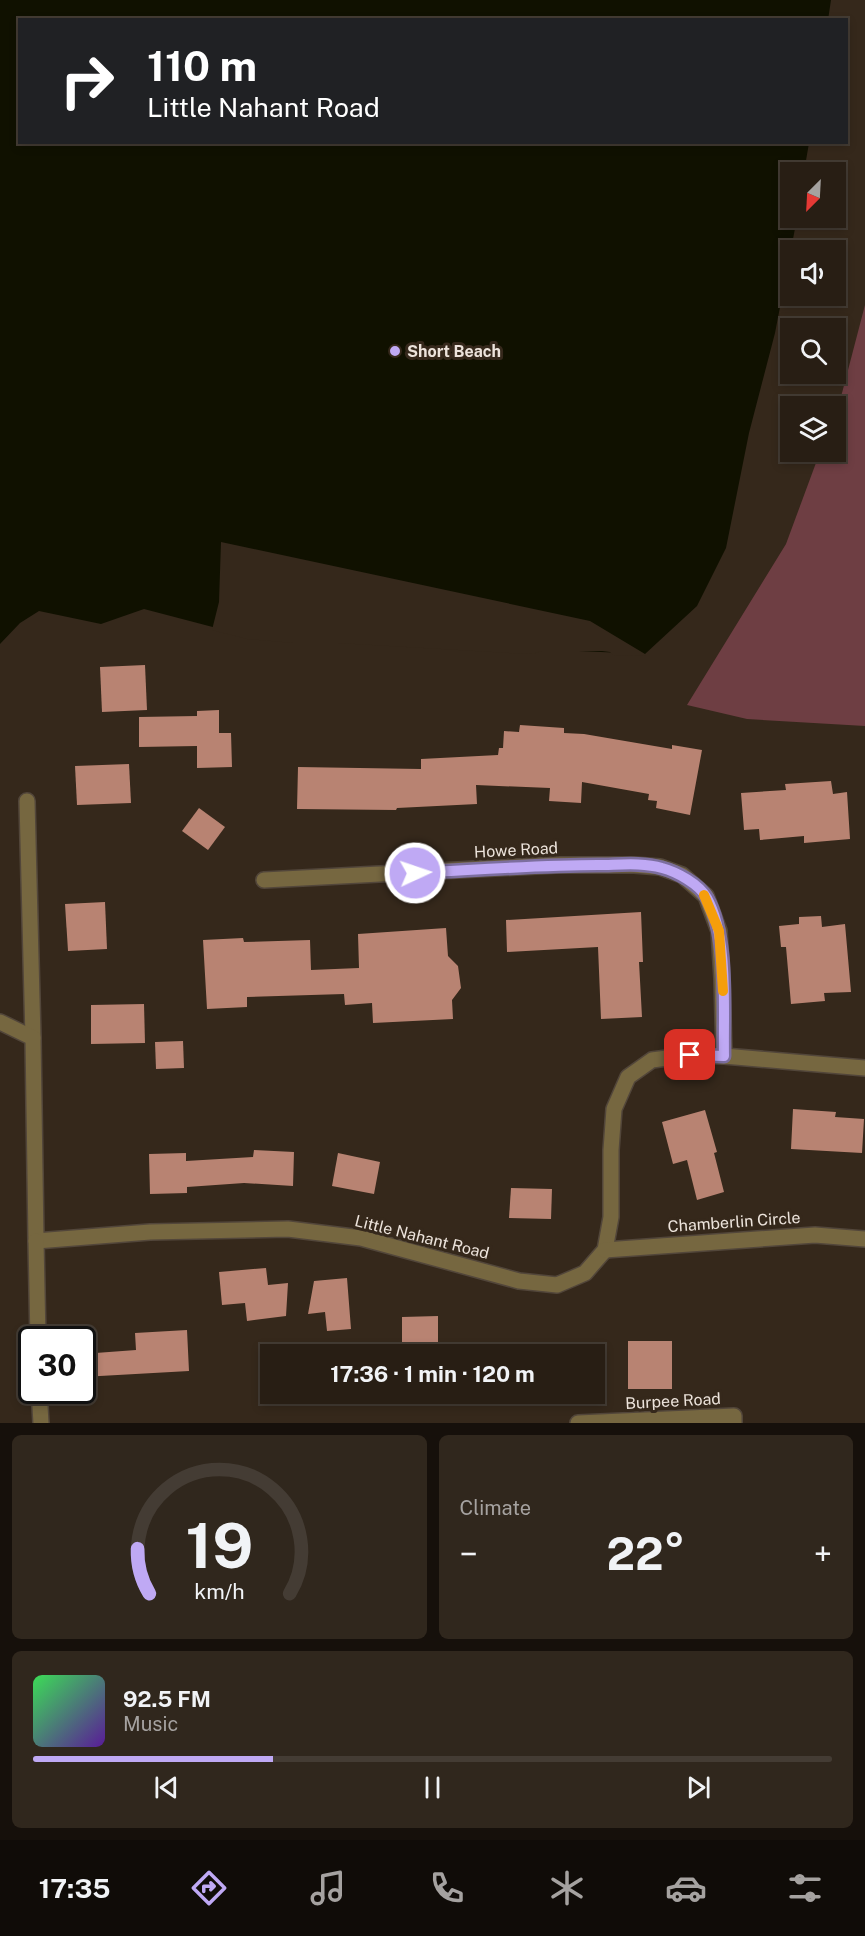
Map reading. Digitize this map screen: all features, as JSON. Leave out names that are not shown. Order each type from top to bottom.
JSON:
[{"type":"street","points":[[27,801],[38,1326]]},
{"type":"street","name":"Howe Road","points":[[264,880],[556,865],[660,867],[682,875],[706,896],[719,931],[724,1056]]},
{"type":"street","points":[[0,1022],[33,1038]]},
{"type":"street","points":[[605,1250],[611,1217],[611,1150],[614,1109],[628,1077],[652,1060],[690,1055],[724,1056],[865,1068]]},
{"type":"street","name":"Little Nahant Road","points":[[36,1241],[150,1232],[288,1228],[361,1238],[519,1281],[557,1285],[585,1273],[605,1250]]},
{"type":"street","name":"Chamberlin Circle","points":[[605,1250],[815,1235],[865,1239]]},
{"type":"street","points":[[40,1404],[41,1423]]},
{"type":"street","name":"Burpee Road","points":[[578,1423],[734,1420]]},
{"type":"shaded area","name":"Short Beach","points":[[0,0],[831,0],[828,18],[18,18],[18,144],[809,144],[806,162],[780,162],[780,228],[795,228],[793,240],[780,240],[780,306],[749,433],[726,548],[697,606],[645,654],[247,636],[144,609],[101,624],[39,611],[20,623],[0,644]]},
{"type":"shaded area","points":[[865,305],[865,726],[747,719],[687,705],[786,544],[816,462],[846,462],[846,396],[841,396]]},
{"type":"pier","points":[[221,542],[590,621],[646,656],[613,655],[602,651],[542,651],[532,654],[338,643],[293,643],[247,639],[212,630],[219,602]]},
{"type":"building","points":[[145,665],[147,710],[102,712],[100,667]]},
{"type":"building","points":[[219,710],[219,733],[231,733],[232,767],[197,768],[197,746],[139,747],[139,717],[197,716],[197,711]]},
{"type":"building","points":[[520,725],[564,728],[564,733],[584,734],[672,749],[672,745],[702,750],[690,815],[656,808],[657,801],[648,800],[649,794],[582,782],[581,803],[549,801],[550,788],[476,785],[477,804],[397,808],[396,810],[297,809],[298,767],[421,769],[421,759],[498,755],[499,748],[503,748],[504,731],[519,732]]},
{"type":"building","points":[[129,764],[131,803],[77,805],[75,766]]},
{"type":"building","points":[[831,781],[833,794],[847,792],[850,839],[804,843],[804,836],[760,840],[759,829],[744,830],[741,793],[786,790],[785,784]]},
{"type":"building","points":[[199,808],[225,827],[208,850],[182,831]]},
{"type":"building","points":[[105,902],[107,949],[68,951],[65,904]]},
{"type":"building","points":[[641,912],[643,962],[639,962],[642,1017],[601,1019],[598,947],[507,952],[506,920]]},
{"type":"building","points":[[821,916],[822,927],[845,924],[851,992],[824,993],[825,1001],[791,1004],[786,947],[781,947],[779,926],[799,924],[799,917]]},
{"type":"building","points":[[446,928],[448,956],[458,966],[461,988],[452,1000],[453,1019],[373,1023],[372,1003],[345,1005],[344,994],[247,997],[247,1007],[207,1009],[203,940],[243,938],[244,942],[310,940],[311,970],[359,968],[358,934]]},
{"type":"building","points":[[144,1004],[145,1043],[91,1044],[91,1005]]},
{"type":"building","points":[[183,1041],[184,1068],[156,1069],[155,1042]]},
{"type":"building","points":[[793,1109],[836,1112],[835,1117],[864,1119],[862,1153],[791,1149]]},
{"type":"building","points":[[705,1110],[717,1152],[714,1153],[724,1192],[697,1200],[687,1160],[673,1164],[662,1122]]},
{"type":"building","points":[[254,1150],[294,1152],[293,1186],[244,1183],[187,1187],[187,1193],[150,1194],[149,1154],[186,1153],[186,1161],[253,1157]]},
{"type":"building","points":[[338,1153],[380,1162],[374,1194],[332,1186]]},
{"type":"building","points":[[511,1188],[552,1189],[551,1219],[509,1218]]},
{"type":"building","points":[[266,1268],[268,1285],[288,1283],[286,1316],[247,1321],[245,1303],[222,1305],[219,1272]]},
{"type":"building","points":[[347,1278],[351,1329],[327,1331],[325,1312],[308,1314],[314,1281]]},
{"type":"building","points":[[438,1316],[438,1344],[402,1344],[402,1317]]},
{"type":"building","points":[[187,1330],[189,1371],[96,1376],[96,1353],[136,1350],[135,1333]]},
{"type":"building","points":[[628,1341],[672,1341],[672,1389],[628,1389]]},
{"type":"slow traffic","points":[[704,895],[719,931],[723,991]]},
{"type":"place","name":"Short Beach","points":[[395,351]]},
{"type":"route","points":[[415,873],[556,865],[634,865],[660,867],[682,875],[706,896],[719,931],[722,979],[724,1056],[690,1055]]}]
